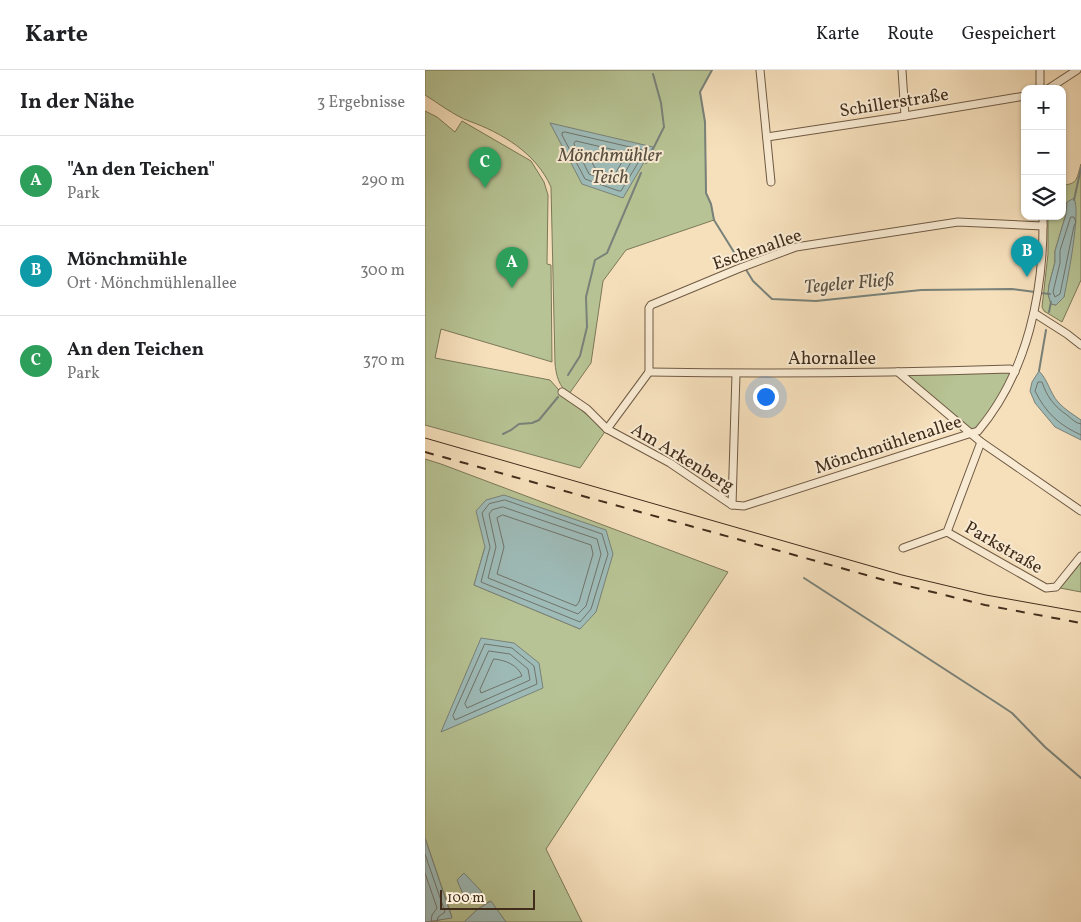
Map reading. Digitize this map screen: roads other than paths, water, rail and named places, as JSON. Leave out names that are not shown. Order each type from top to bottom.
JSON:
[{"type":"street","points":[[760,70],[771,182]]},
{"type":"street","points":[[902,70],[905,116]]},
{"type":"street","points":[[1040,70],[1040,85]]},
{"type":"street","points":[[1054,85],[1077,70]]},
{"type":"street","name":"Schillerstraße","points":[[767,137],[1021,97]]},
{"type":"street","name":"Mönchmühlenallee","points":[[732,505],[744,506],[978,430],[989,418],[1015,372],[1034,313],[1043,220]]},
{"type":"street","name":"Eschenallee","points":[[649,372],[649,308],[651,305],[744,267],[796,248],[958,222],[1043,226]]},
{"type":"street","points":[[1034,313],[1081,345]]},
{"type":"street","name":"Ahornallee","points":[[649,372],[736,374],[1009,369],[1015,372]]},
{"type":"street","points":[[607,429],[649,372]]},
{"type":"street","points":[[898,372],[969,433],[1081,511]]},
{"type":"street","name":"Am Arkenberg","points":[[732,505],[736,374]]},
{"type":"street","name":"Am Arkenberg","points":[[562,392],[587,409],[607,429],[669,463],[732,505]]},
{"type":"street","points":[[903,548],[947,532],[981,442]]},
{"type":"street","name":"Parkstraße","points":[[947,532],[1045,588],[1056,587],[1081,556]]},
{"type":"water","name":"Mönchmühler Teich","points":[[550,123],[653,147],[623,198],[582,184]]},
{"type":"water","points":[[1074,198],[1076,205],[1075,230],[1064,297],[1056,305],[1051,304],[1048,294],[1055,262],[1055,251],[1064,220],[1066,220],[1067,202]]},
{"type":"water","points":[[1039,371],[1058,402],[1081,420],[1081,440],[1055,427],[1035,403],[1030,391],[1032,382]]},
{"type":"water","points":[[504,495],[606,530],[613,554],[596,612],[580,629],[474,585],[485,547],[476,511],[486,500]]},
{"type":"water","points":[[481,638],[514,643],[539,663],[543,688],[441,732]]},
{"type":"water","points":[[425,838],[452,918],[425,922]]},
{"type":"water","points":[[464,873],[482,892],[472,899],[462,892],[457,880]]},
{"type":"water","points":[[491,901],[506,922],[464,922],[478,909]]},
{"type":"waterway","name":"Tegeler Fließ","points":[[712,70],[700,92],[705,122],[706,193],[711,204],[714,220],[742,265]]},
{"type":"waterway","points":[[646,163],[664,127],[661,103],[653,74]]},
{"type":"waterway","name":"Tegeler Fließ","points":[[1074,200],[1081,168]]},
{"type":"waterway","points":[[568,375],[580,356],[587,327],[586,297],[595,260],[607,253],[641,173]]},
{"type":"waterway","name":"Tegeler Fließ","points":[[745,268],[753,281],[772,299],[816,301],[921,290],[1012,289],[1035,292]]},
{"type":"waterway","name":"Tegeler Fließ","points":[[1040,293],[1050,294]]},
{"type":"waterway","points":[[1049,312],[1051,302]]},
{"type":"waterway","points":[[1039,371],[1046,330]]},
{"type":"waterway","points":[[503,434],[519,424],[532,423],[539,420],[558,397]]},
{"type":"waterway","points":[[804,578],[1012,713],[1045,747],[1081,778]]},
{"type":"tram line","points":[[425,438],[902,575],[986,595],[1081,612]]},
{"type":"railway","points":[[425,452],[884,580],[985,605],[1081,623]]},
{"type":"place","name":"An den Teichen","points":[[485,188]]},
{"type":"place","name":"Mönchmühle","points":[[1027,277]]},
{"type":"place","name":"\"An den Teichen\"","points":[[512,288]]}]
